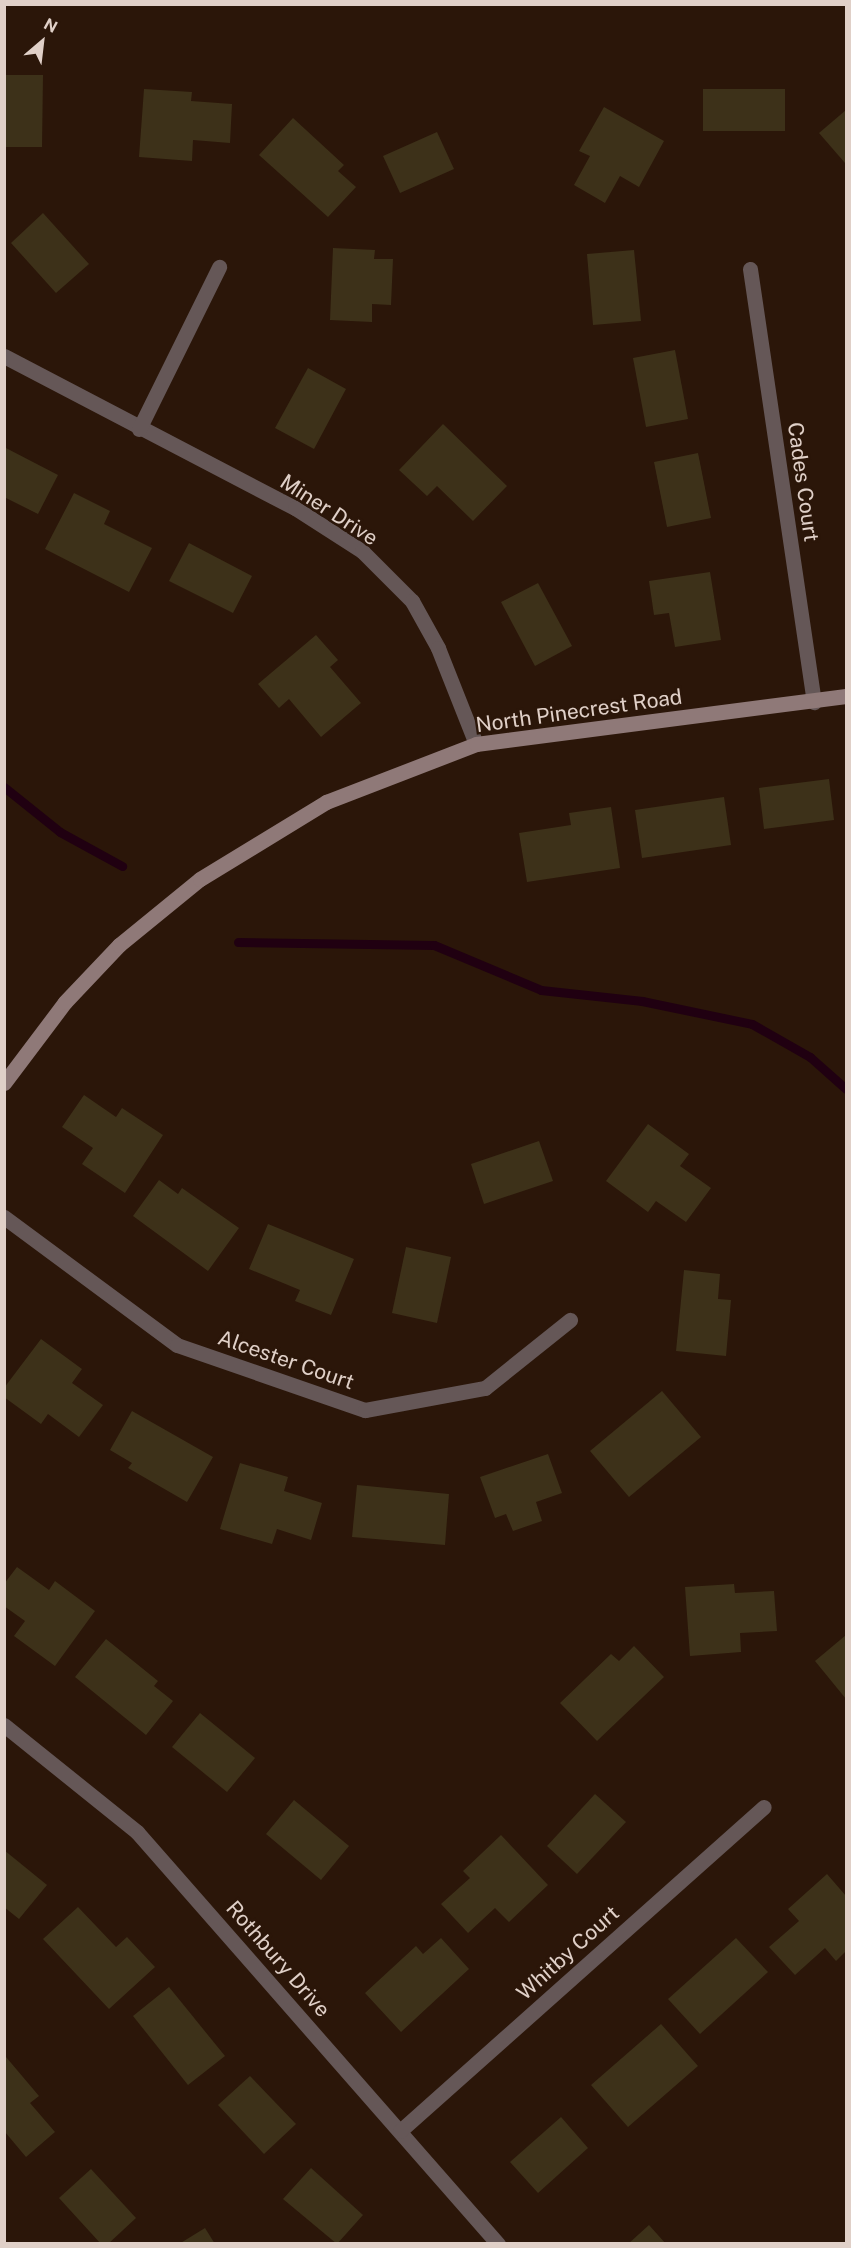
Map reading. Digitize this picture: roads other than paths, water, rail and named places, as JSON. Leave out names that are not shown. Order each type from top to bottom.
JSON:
[{"type":"street","points":[[139,429],[219,267]]},
{"type":"street","name":"Cades Court","points":[[750,269],[814,702]]},
{"type":"street","name":"Miner Drive","points":[[4,356],[139,429],[295,508],[362,551],[412,601],[438,648],[476,744]]},
{"type":"street","name":"North Pinecrest Road","points":[[4,1083],[65,1002],[119,945],[201,879],[326,802],[476,744],[814,702],[846,696]]},
{"type":"street","name":"Alcester Court","points":[[4,1217],[177,1345],[365,1410],[485,1388],[570,1320]]},
{"type":"street","name":"Rothbury Drive","points":[[4,1725],[137,1832],[498,2244]]},
{"type":"street","name":"Whitby Court","points":[[400,2131],[764,1807]]},
{"type":"waterway","points":[[4,787],[60,832],[122,866]]},
{"type":"waterway","points":[[238,942],[434,945],[541,990],[642,1001],[752,1024],[810,1057],[846,1089]]}]
